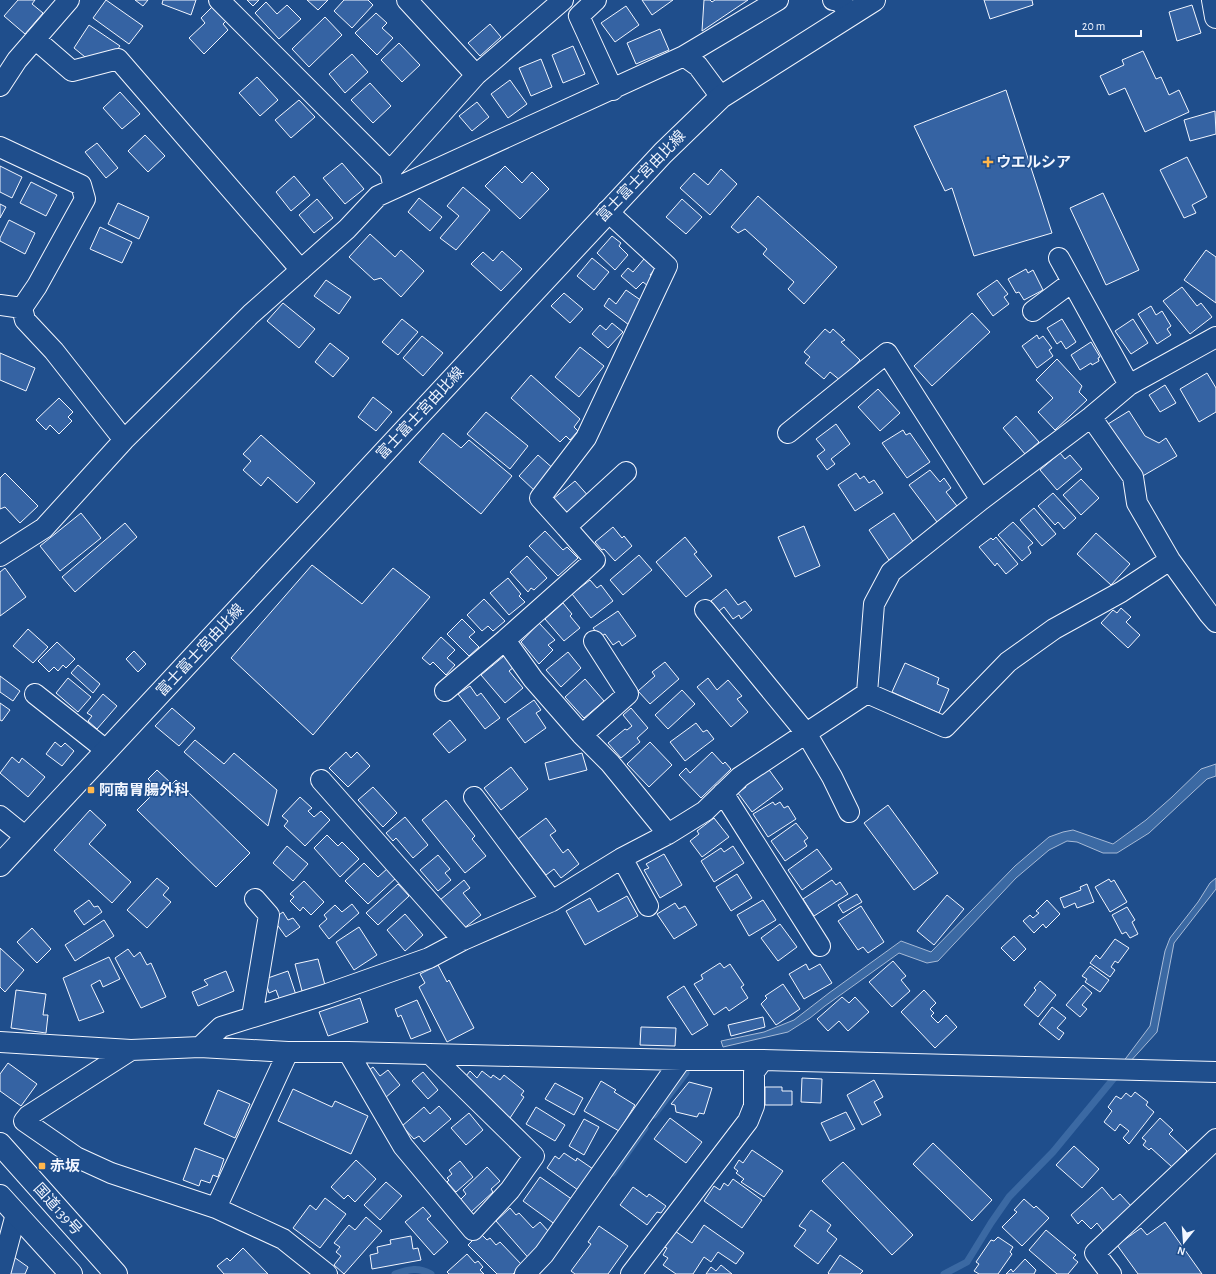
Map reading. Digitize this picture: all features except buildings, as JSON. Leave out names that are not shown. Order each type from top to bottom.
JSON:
[{"type":"main road","name":"富士富士宮由比線","points":[[0,866],[106,750],[663,152],[721,97],[851,13],[874,0]]},
{"type":"main road","points":[[1213,0],[1216,17]]},
{"type":"main road","name":"国道139号","points":[[0,1144],[116,1274]]},
{"type":"main road","points":[[0,1196],[71,1274]]},
{"type":"street","points":[[0,86],[17,60],[69,0]]},
{"type":"street","points":[[219,0],[392,179]]},
{"type":"street","points":[[407,0],[476,75]]},
{"type":"street","points":[[0,556],[44,528],[124,440],[251,314],[347,229],[378,196],[476,75],[563,0]]},
{"type":"street","points":[[596,0],[579,16],[613,90]]},
{"type":"street","points":[[392,179],[613,90],[684,56],[778,0]]},
{"type":"street","points":[[833,0],[839,1],[851,13]]},
{"type":"street","points":[[35,39],[72,71],[118,59],[301,270]]},
{"type":"street","points":[[684,56],[698,66],[721,97]]},
{"type":"street","points":[[0,147],[81,185],[85,199],[38,286],[22,308]]},
{"type":"street","points":[[445,691],[595,560],[540,498],[586,438],[667,266],[607,211]]},
{"type":"street","points":[[1058,258],[1129,384]]},
{"type":"street","points":[[1033,311],[1072,282]]},
{"type":"street","points":[[0,304],[22,308]]},
{"type":"street","points":[[22,308],[25,320],[54,351],[124,440]]},
{"type":"street","points":[[867,693],[874,604],[891,572],[981,500],[1091,417],[1129,384],[1216,337]]},
{"type":"street","points":[[788,433],[887,354],[981,500]]},
{"type":"street","points":[[1091,417],[1133,477],[1137,503],[1170,560],[1216,622]]},
{"type":"street","points":[[566,527],[626,472]]},
{"type":"street","points":[[867,693],[945,727],[1008,662],[1054,629],[1121,592],[1170,560]]},
{"type":"street","points":[[705,610],[806,733],[832,777],[849,812]]},
{"type":"street","points":[[505,640],[534,679],[582,734],[610,763],[668,834]]},
{"type":"street","points":[[582,734],[628,694],[594,641]]},
{"type":"street","points":[[200,1047],[221,1027],[327,994],[429,958],[463,940],[552,901],[622,858],[668,834],[705,811],[740,777],[867,693]]},
{"type":"street","points":[[35,694],[106,750]]},
{"type":"street","points":[[321,780],[463,940]]},
{"type":"street","points":[[723,793],[820,946]]},
{"type":"street","points":[[474,797],[552,901]]},
{"type":"street","points":[[0,816],[26,838]]},
{"type":"street","points":[[622,858],[648,906]]},
{"type":"street","points":[[252,1017],[269,915],[255,899]]},
{"type":"street","points":[[0,1042],[131,1050],[200,1047],[288,1052],[348,1052],[681,1060],[763,1060],[1216,1072]]},
{"type":"street","points":[[131,1050],[28,1116],[24,1121],[76,1157],[111,1173],[216,1208],[283,1239],[327,1274]]},
{"type":"street","points":[[216,1208],[288,1052]]},
{"type":"street","points":[[348,1052],[403,1146],[473,1230],[510,1190],[534,1156],[430,1054]]},
{"type":"street","points":[[525,1274],[544,1254],[681,1060]]},
{"type":"street","points":[[631,1274],[748,1122],[754,1106],[754,1072],[763,1060]]},
{"type":"street","points":[[1111,1274],[1095,1253],[1216,1138],[1212,1130],[1216,1126]]},
{"type":"street","points":[[0,1274],[16,1214]]},
{"type":"water","points":[[1216,764],[1216,776],[1207,779],[1149,833],[1117,853],[1103,853],[1077,842],[1067,841],[1049,850],[1016,878],[938,961],[927,963],[899,953],[810,1018],[788,1032],[723,1047],[721,1041],[764,1032],[794,1020],[901,941],[931,952],[1015,866],[1049,837],[1073,830],[1113,844],[1146,820],[1201,769]]},
{"type":"water","points":[[1216,878],[1216,889],[1174,943],[1157,1032],[1128,1064],[1120,1066],[1150,1026],[1165,951],[1170,938],[1198,902],[1210,883]]},
{"type":"waterway","points":[[944,1274],[967,1262],[1009,1197],[1053,1152],[1119,1072]]},
{"type":"waterway","points":[[654,1115],[686,1073]]},
{"type":"waterway","points":[[613,1173],[645,1128]]},
{"type":"waterway","points":[[395,1274],[414,1270],[422,1270],[431,1274]]},
{"type":"place","name":"ウエルシア","points":[[988,162]]},
{"type":"place","name":"阿南胃腸外科","points":[[91,790]]},
{"type":"place","name":"赤坂","points":[[42,1166]]}]
